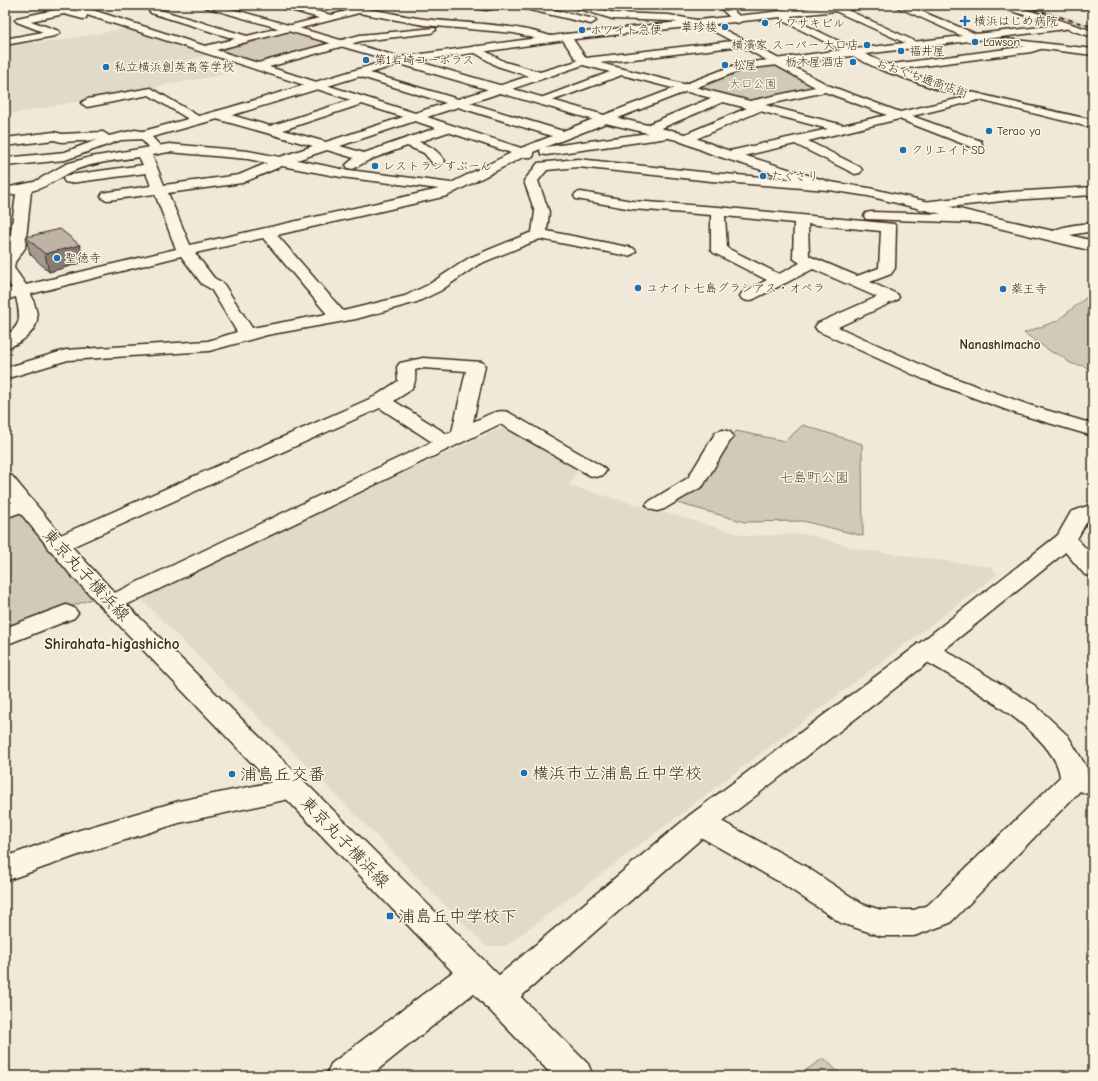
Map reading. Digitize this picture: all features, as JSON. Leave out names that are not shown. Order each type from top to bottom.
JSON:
[{"type":"street","points":[[67,5],[114,20],[132,20],[207,49],[523,153],[543,166],[578,163],[711,177],[828,186],[869,192],[1093,246]]},
{"type":"street","points":[[208,5],[605,119],[671,134],[730,156],[828,186]]},
{"type":"street","points":[[283,5],[330,18]]},
{"type":"street","points":[[336,5],[357,10],[460,26],[535,33],[550,39]]},
{"type":"street","points":[[473,5],[498,5]]},
{"type":"street","points":[[520,5],[609,24],[619,32]]},
{"type":"street","points":[[576,5],[613,16],[669,18],[704,24],[826,88],[976,144]]},
{"type":"street","points":[[722,5],[738,20]]},
{"type":"street","points":[[5,162],[38,160],[73,154],[114,139],[136,133],[144,135],[199,120],[401,60],[566,37],[738,20],[787,10],[861,5]]},
{"type":"street","points":[[898,5],[974,37],[1093,52]]},
{"type":"street","points":[[1002,5],[1092,34]]},
{"type":"street","points":[[172,6],[150,11],[246,39]]},
{"type":"street","points":[[836,6],[916,44]]},
{"type":"street","points":[[505,29],[539,9]]},
{"type":"street","points":[[207,49],[357,10]]},
{"type":"street","name":"おおぐち通商店街","points":[[787,10],[786,19],[885,68],[943,88],[1093,124]]},
{"type":"street","points":[[5,42],[55,34],[20,20],[64,11],[119,27],[132,20]]},
{"type":"street","points":[[12,26],[33,25]]},
{"type":"street","points":[[259,66],[360,38],[460,26]]},
{"type":"street","points":[[5,295],[185,251],[442,193],[563,135],[742,66],[1065,26]]},
{"type":"street","points":[[566,37],[583,62],[844,129]]},
{"type":"street","points":[[108,196],[242,179],[279,162],[457,102],[583,62],[742,43]]},
{"type":"street","points":[[885,68],[1030,49],[1040,46]]},
{"type":"street","points":[[476,49],[501,64],[540,76]]},
{"type":"street","points":[[542,101],[621,72]]},
{"type":"street","points":[[359,73],[563,135]]},
{"type":"street","points":[[685,139],[754,106],[826,88]]},
{"type":"street","points":[[87,103],[150,91],[199,120]]},
{"type":"street","points":[[730,156],[979,97]]},
{"type":"street","points":[[648,129],[722,98]]},
{"type":"street","points":[[271,130],[364,100]]},
{"type":"street","points":[[217,115],[364,157]]},
{"type":"street","points":[[341,173],[364,157],[448,128]]},
{"type":"street","points":[[523,153],[671,134]]},
{"type":"street","points":[[5,142],[54,136],[62,138],[100,135],[114,139]]},
{"type":"street","points":[[144,135],[151,151],[150,168],[185,251],[208,281],[217,286],[234,311],[234,316],[247,334]]},
{"type":"street","points":[[797,140],[855,170]]},
{"type":"street","points":[[407,142],[429,150],[438,161]]},
{"type":"street","points":[[5,192],[38,185],[77,165],[96,160],[169,148],[248,155],[341,173],[455,187]]},
{"type":"street","points":[[539,234],[542,212],[531,181],[543,166]]},
{"type":"street","points":[[47,180],[64,180],[150,168]]},
{"type":"street","points":[[5,343],[22,333],[29,316],[22,291],[6,268],[7,262],[17,248],[24,188]]},
{"type":"street","points":[[923,206],[1010,196],[1093,191]]},
{"type":"street","points":[[581,196],[632,205],[718,211],[889,227],[887,268],[884,271],[856,282]]},
{"type":"street","points":[[718,211],[719,250],[779,280]]},
{"type":"street","points":[[978,219],[795,215],[797,219],[801,258],[891,297],[824,327],[929,375],[1022,409],[1093,430]]},
{"type":"street","points":[[1054,236],[1067,231],[1093,227]]},
{"type":"street","points":[[267,233],[339,317]]},
{"type":"street","points":[[5,374],[66,355],[209,346],[247,334],[339,317],[411,299],[434,288],[474,261],[539,234],[628,250]]},
{"type":"street","points":[[748,296],[812,263]]},
{"type":"street","points":[[57,545],[382,401],[407,383],[406,367],[422,363],[476,366],[454,438]]},
{"type":"street","points":[[382,401],[454,438]]},
{"type":"street","points":[[112,603],[501,416],[596,471]]},
{"type":"street","points":[[657,505],[696,482],[723,436]]},
{"type":"street","name":"東京丸子横浜線","points":[[5,480],[14,509],[57,545],[496,997],[576,1076]]},
{"type":"street","points":[[496,997],[700,823],[926,650],[1066,540],[1079,516],[1093,510]]},
{"type":"street","points":[[1066,540],[1093,570]]},
{"type":"street","points":[[5,637],[57,614]]},
{"type":"street","points":[[700,823],[794,874],[852,914],[881,923],[914,923],[938,914],[1066,790],[1083,782],[1059,743],[1026,712],[926,650]]},
{"type":"street","points":[[5,869],[80,842],[179,812],[293,789]]},
{"type":"street","points":[[343,1076],[474,974]]},
{"type":"shaded area","name":"私立横浜創英高等学校","points":[[129,28],[211,54],[188,61],[226,74],[5,115],[5,44],[50,42]]},
{"type":"shaded area","name":"横浜市立浦島丘中学校","points":[[511,426],[577,470],[570,486],[747,536],[805,534],[862,550],[991,567],[998,574],[506,946],[486,946],[143,601],[146,592],[499,429]]},
{"type":"green space","points":[[288,31],[332,43],[258,64],[216,50]]},
{"type":"green space","name":"大口公園","points":[[777,64],[818,87],[751,102],[695,88],[748,68]]},
{"type":"green space","points":[[1093,292],[1093,368],[1089,369],[1070,363],[1059,354],[1053,353],[1024,333],[1057,321]]},
{"type":"green space","name":"七島町公園","points":[[803,425],[862,444],[863,536],[803,521],[745,522],[674,502],[703,483],[736,431],[785,441]]},
{"type":"green space","points":[[18,511],[99,596],[5,632],[5,515]]},
{"type":"green space","points":[[824,1058],[842,1076],[797,1076]]},
{"type":"building","points":[[60,229],[80,245],[45,254],[26,237]]},
{"type":"waterway","points":[[1088,5],[1093,7]]},
{"type":"railway","points":[[1021,5],[1093,27]]},
{"type":"place","name":"横浜はじめ病院","points":[[965,21]]},
{"type":"place","name":"イワサキビル","points":[[765,23]]},
{"type":"place","name":"華珍楼","points":[[725,27]]},
{"type":"place","name":"ホワイト急便","points":[[582,30]]},
{"type":"place","name":"Lawson","points":[[975,42]]},
{"type":"place","name":"横濱家 スーパー 大口店","points":[[867,45]]},
{"type":"place","name":"福井屋","points":[[901,51]]},
{"type":"place","name":"第1岩崎コーポラス","points":[[366,60]]},
{"type":"place","name":"栃木屋酒店","points":[[853,62]]},
{"type":"place","name":"松屋","points":[[725,65]]},
{"type":"place","name":"私立横浜創英高等学校","points":[[106,67]]},
{"type":"place","name":"Terao ya","points":[[989,131]]},
{"type":"place","name":"クリエイトSD","points":[[903,150]]},
{"type":"place","name":"レストランすぷーん","points":[[375,166]]},
{"type":"place","name":"たぐさり","points":[[763,176]]},
{"type":"place","name":"聖徳寺","points":[[57,258]]},
{"type":"place","name":"ユナイト七島グラシアス・オペラ","points":[[638,288]]},
{"type":"place","name":"薬王寺","points":[[1003,289]]},
{"type":"place","name":"横浜市立浦島丘中学校","points":[[524,773]]},
{"type":"place","name":"浦島丘交番","points":[[232,774]]},
{"type":"place","name":"浦島丘中学校下","points":[[390,916]]},
{"type":"district","name":"Nanashimacho","points":[[1000,344]]},
{"type":"district","name":"Shirahata-higashicho","points":[[112,644]]}]
